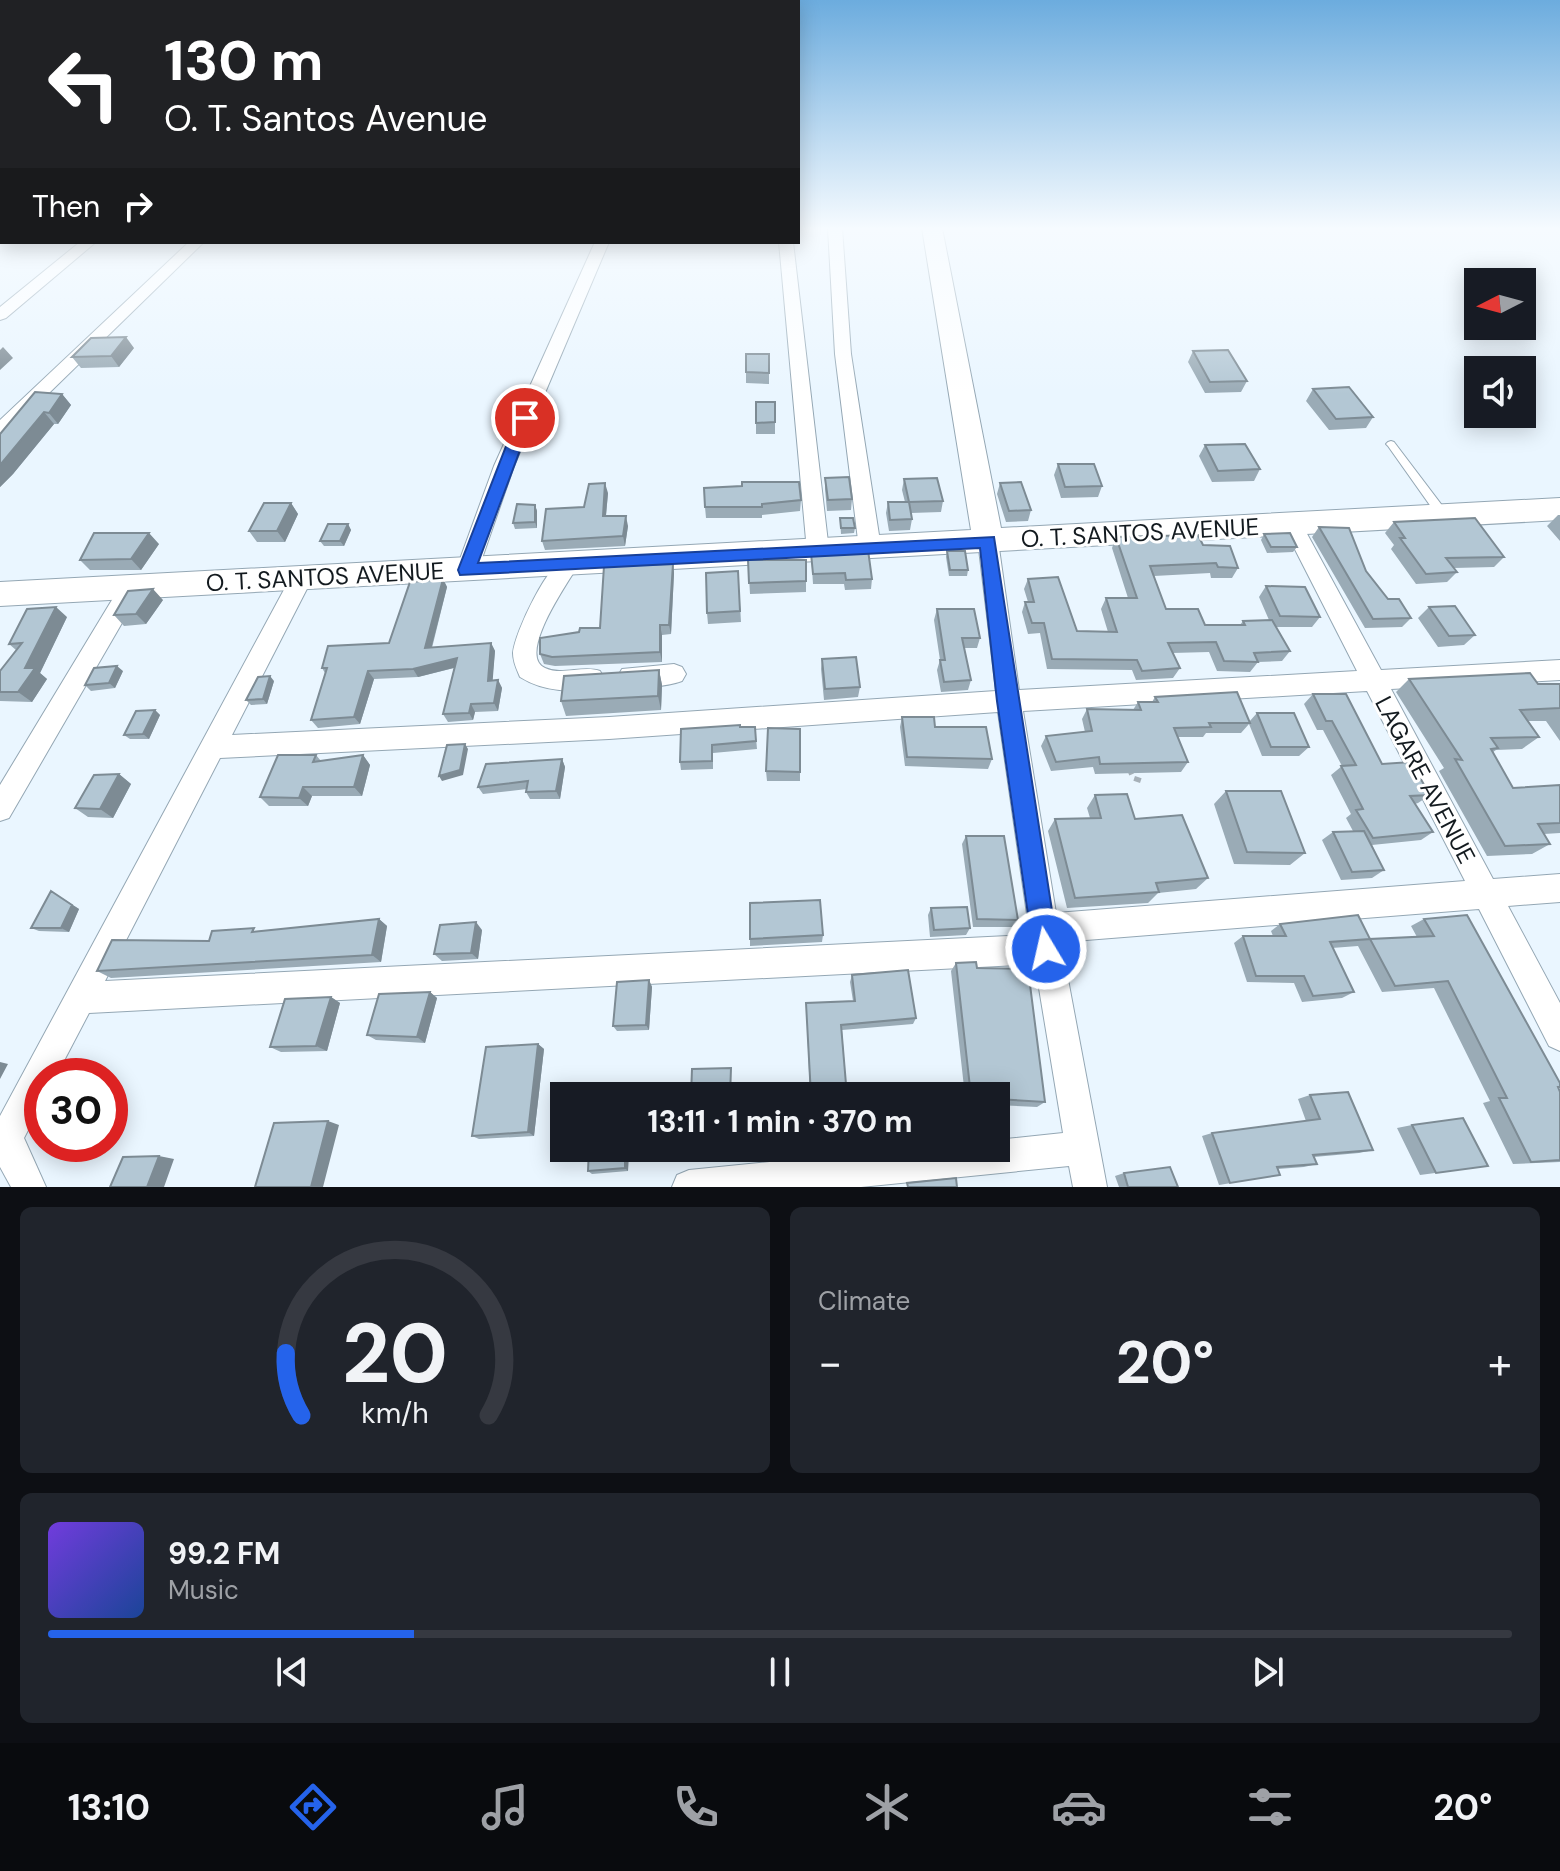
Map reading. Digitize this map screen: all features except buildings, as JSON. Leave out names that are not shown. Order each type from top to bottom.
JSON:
[{"type":"street","points":[[0,315],[39,283]]},
{"type":"street","points":[[0,430],[154,283]]},
{"type":"street","points":[[467,570],[504,466],[584,283]]},
{"type":"street","points":[[790,283],[818,551]]},
{"type":"street","points":[[839,283],[843,354],[870,548]]},
{"type":"street","points":[[942,283],[988,541],[1007,701],[1044,939],[1090,1187]]},
{"type":"street","points":[[0,328],[18,309],[21,298]]},
{"type":"street","name":"O. T. SANTOS AVENUE","points":[[0,594],[1560,509]]},
{"type":"street","name":"LAGARE AVENUE","points":[[1292,524],[1560,1035]]},
{"type":"street","points":[[568,564],[529,629],[525,646],[530,671],[540,678],[555,679],[674,674]]},
{"type":"street","points":[[29,1187],[3,1144],[301,579]]},
{"type":"street","points":[[0,809],[132,587]]},
{"type":"street","points":[[212,747],[609,728],[1007,701],[1560,670]]},
{"type":"street","points":[[80,998],[1044,939],[1560,888]]},
{"type":"street","points":[[689,1187],[1083,1148]]},
{"type":"lane","points":[[1391,444],[1444,516]]},
{"type":"path","points":[[1126,758],[1133,778],[1145,782]]},
{"type":"route","points":[[525,418],[504,466],[467,570],[988,541],[1007,701],[1046,949]]}]
